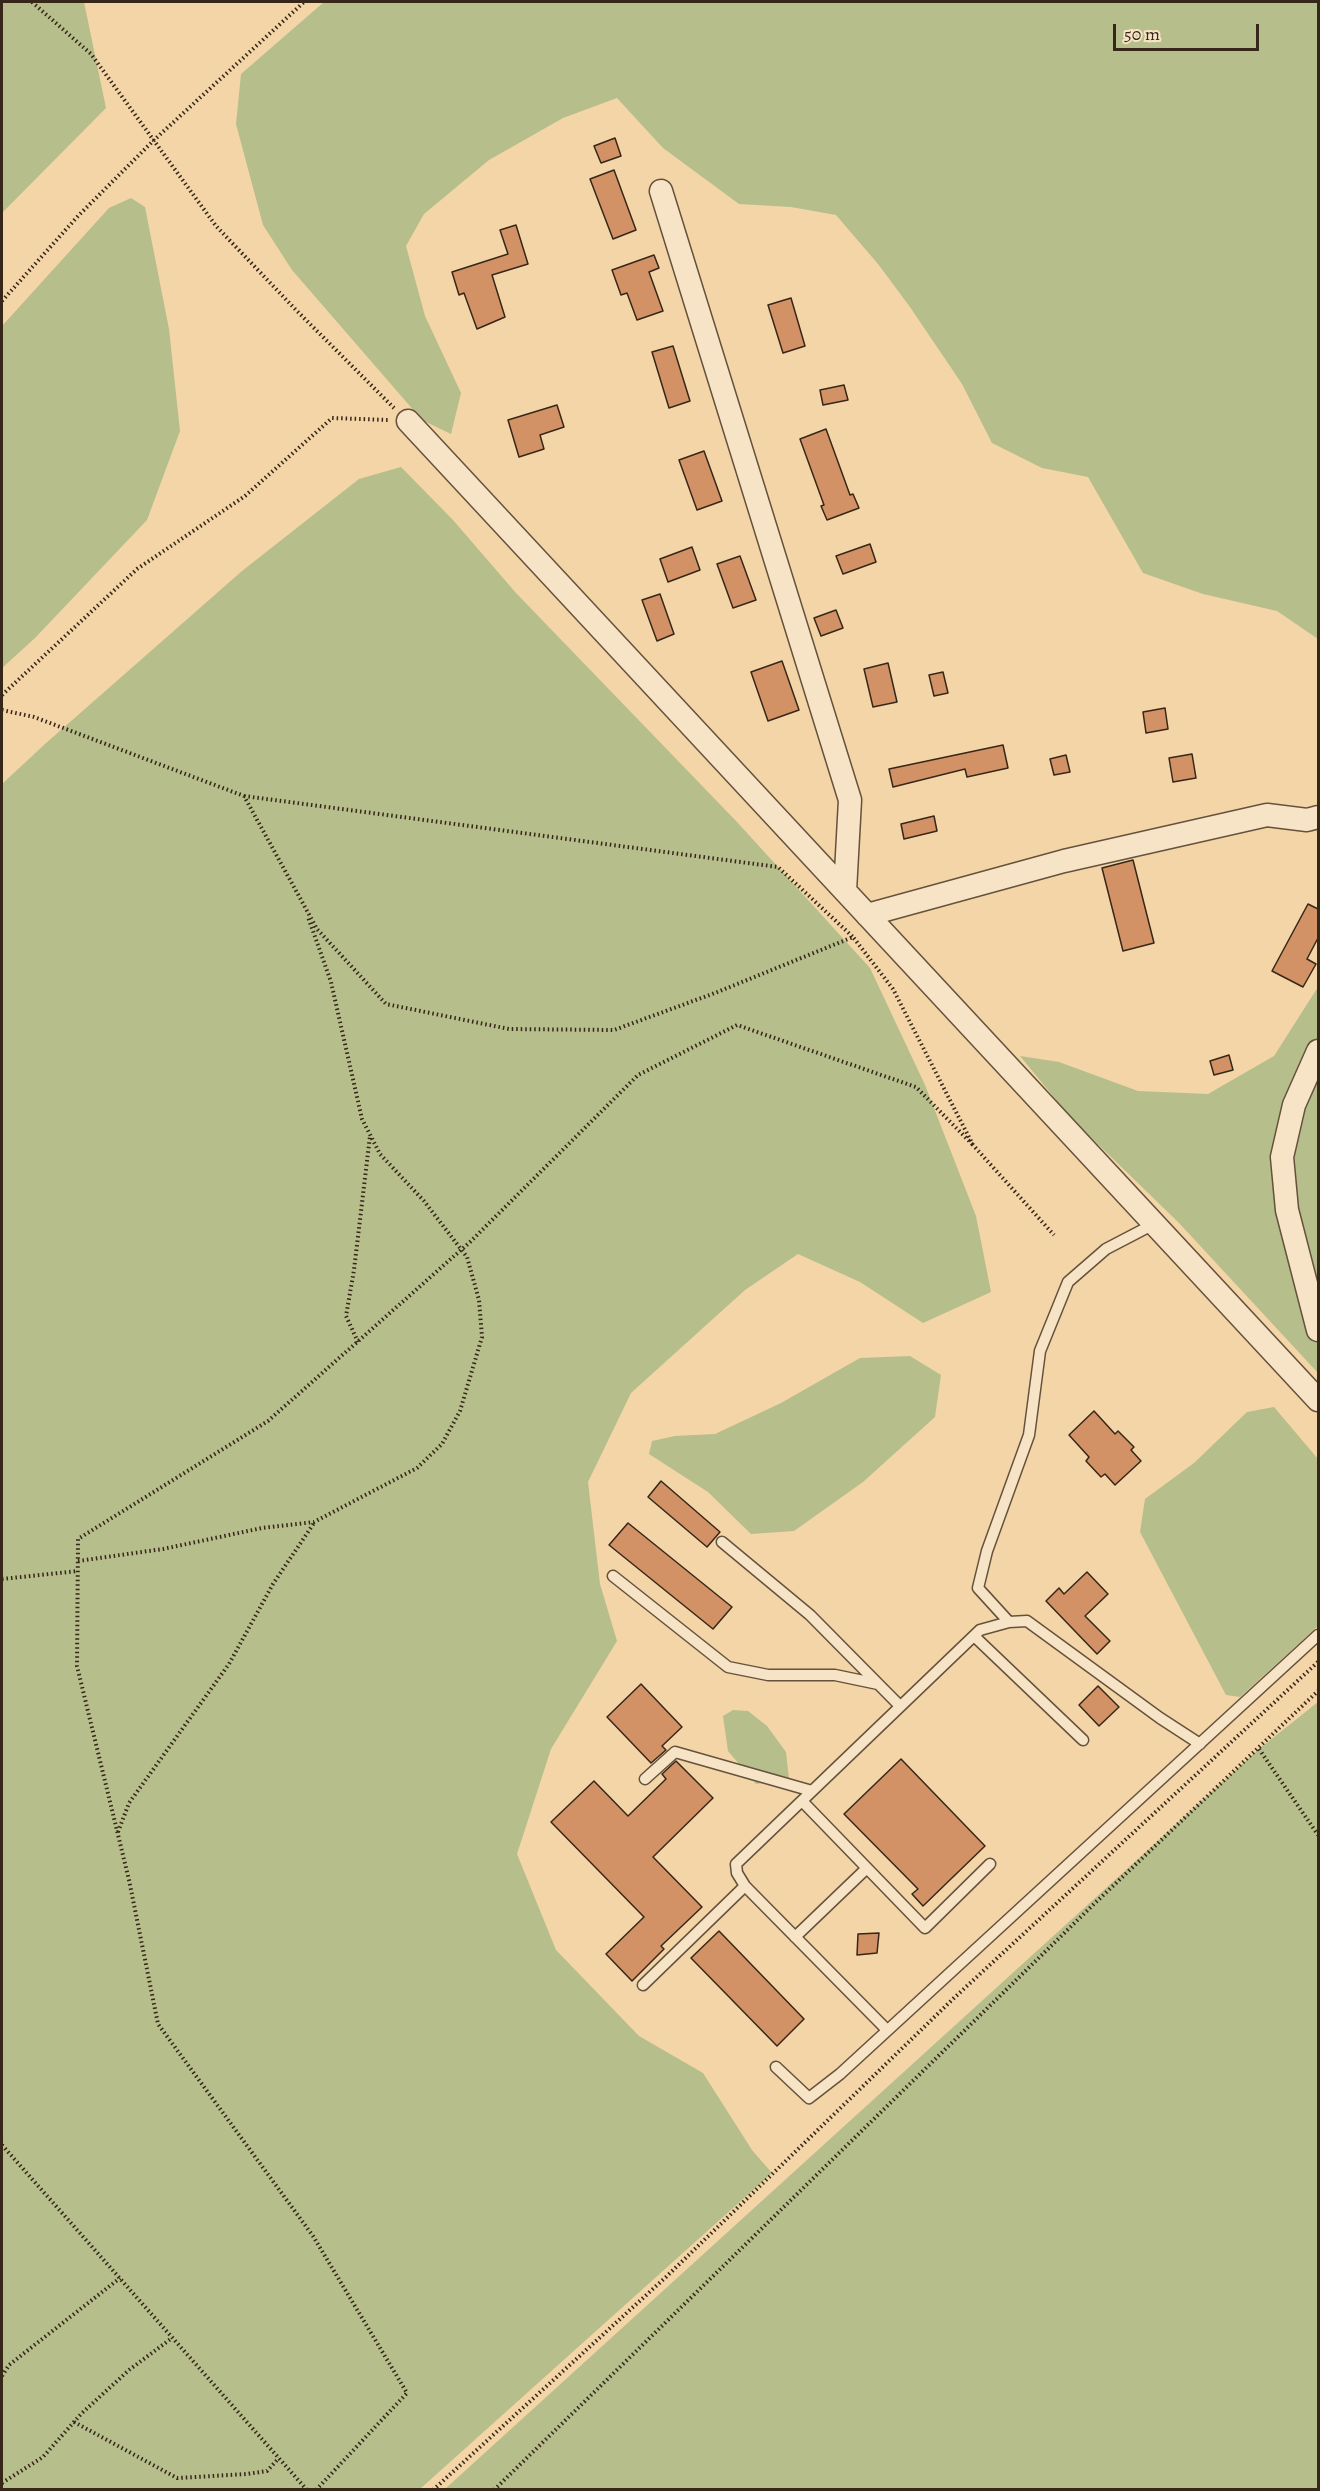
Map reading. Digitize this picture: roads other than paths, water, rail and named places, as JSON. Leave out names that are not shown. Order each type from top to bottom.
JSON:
[{"type":"street","points":[[661,192],[850,800],[845,891]]},
{"type":"street","points":[[408,421],[1318,1400]]},
{"type":"street","points":[[867,915],[1064,861],[1267,815],[1307,820],[1318,817]]},
{"type":"street","points":[[1318,1051],[1294,1105],[1282,1157],[1287,1210],[1318,1330]]},
{"type":"lane","points":[[1009,1622],[978,1588],[987,1551],[1029,1435],[1040,1351],[1068,1282],[1106,1249],[1154,1224]]},
{"type":"lane","points":[[723,1542],[810,1615],[900,1706]]},
{"type":"lane","points":[[613,1576],[728,1667],[768,1675],[835,1675],[878,1684]]},
{"type":"lane","points":[[887,2030],[745,1886],[737,1873],[736,1864],[980,1630],[1009,1622],[1028,1621],[1160,1718],[1200,1744]]},
{"type":"lane","points":[[776,2067],[808,2098],[840,2074],[1318,1635]]},
{"type":"lane","points":[[974,1636],[1083,1740]]},
{"type":"lane","points":[[645,1779],[675,1752],[812,1791]]},
{"type":"lane","points":[[802,1801],[925,1928],[990,1864]]},
{"type":"lane","points":[[795,1937],[867,1868]]},
{"type":"lane","points":[[643,1985],[745,1886]]}]
